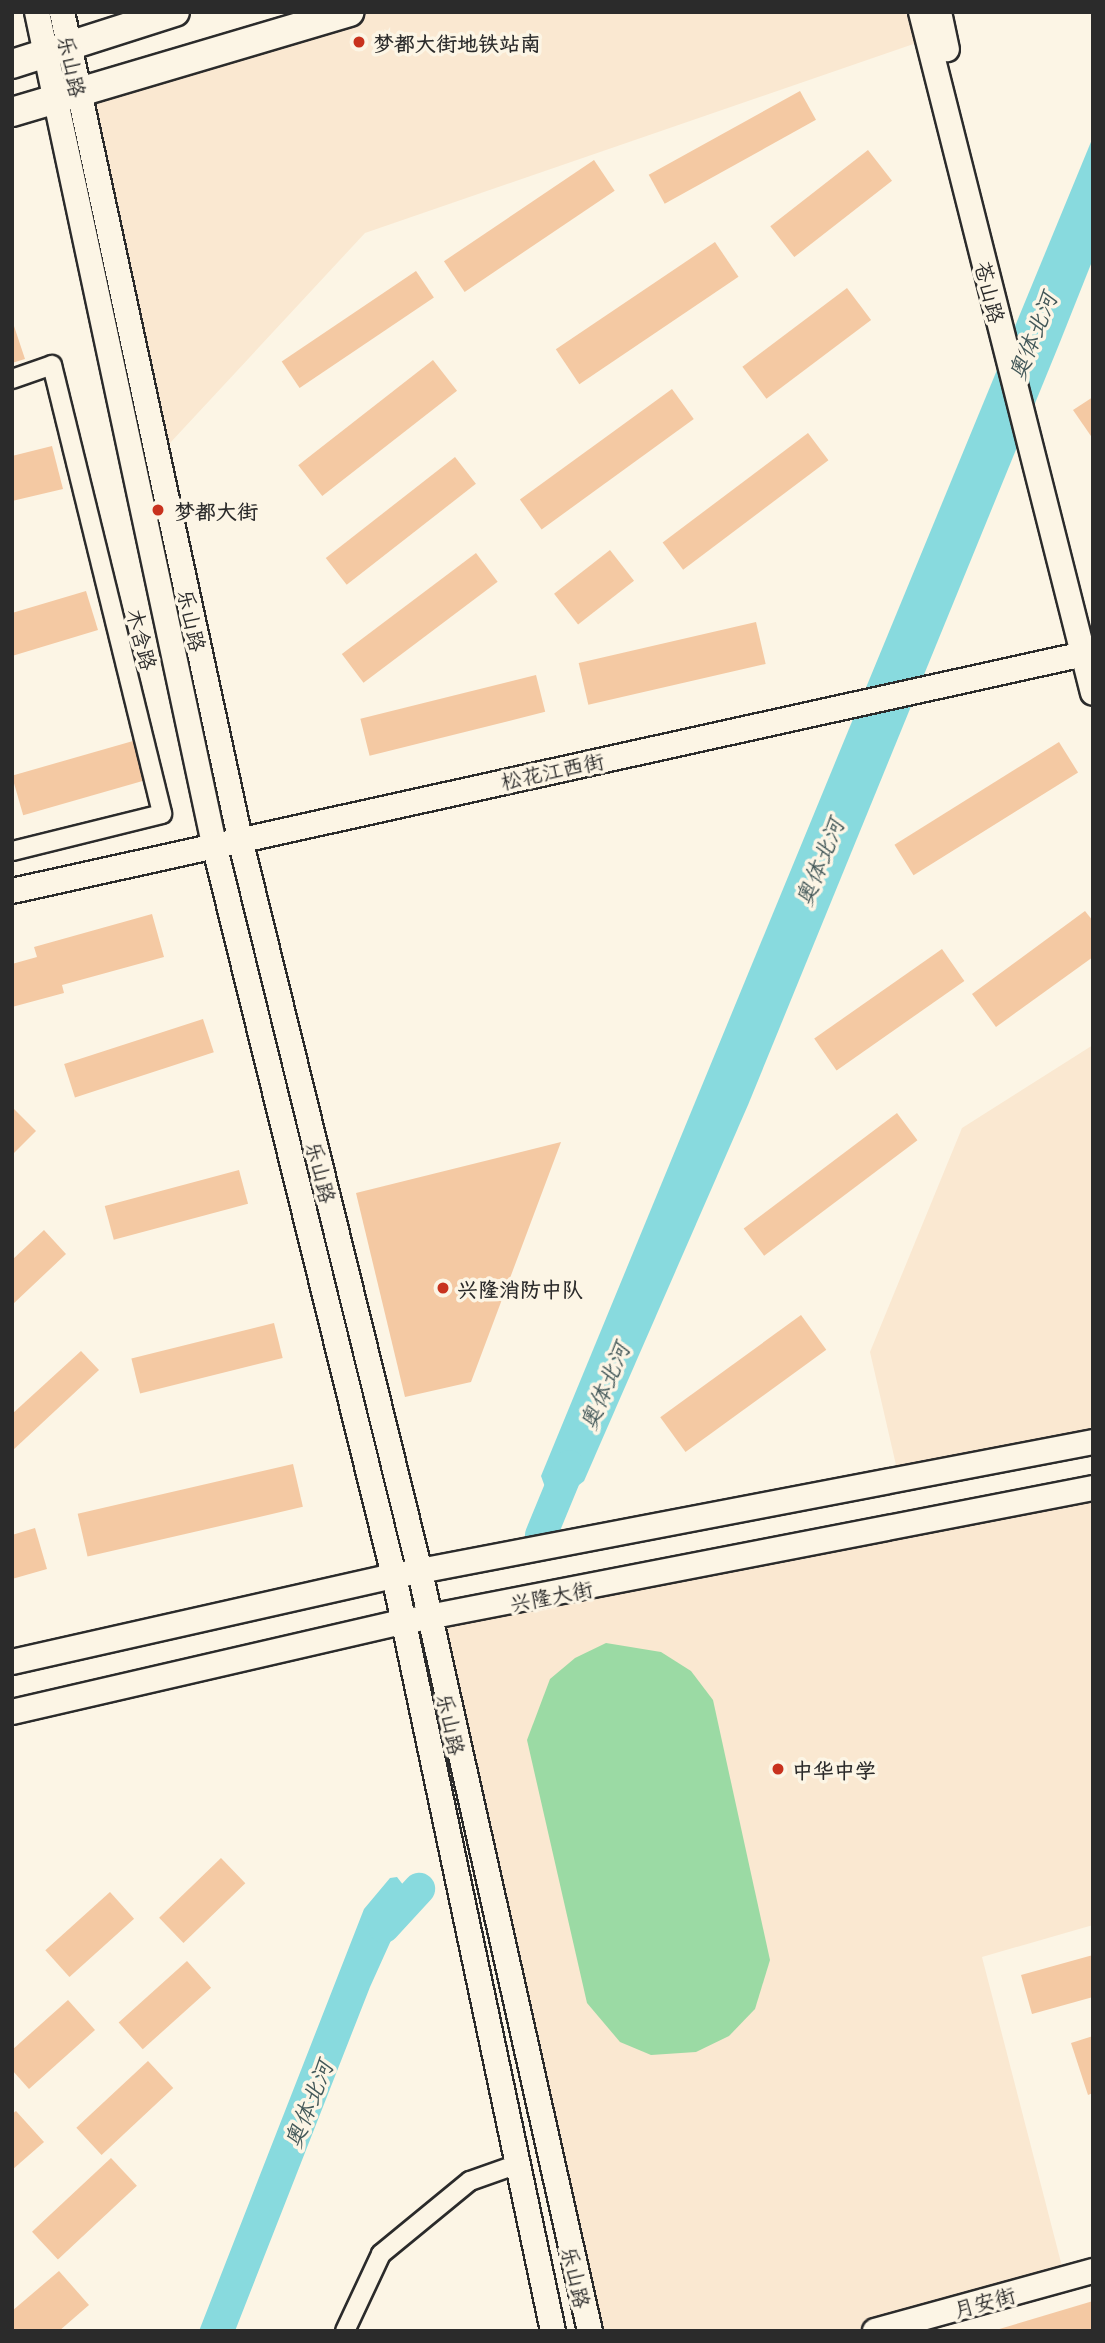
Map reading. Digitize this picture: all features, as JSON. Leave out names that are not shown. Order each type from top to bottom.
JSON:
[{"type":"main road","points":[[12,64],[174,12]]},
{"type":"main road","points":[[12,112],[349,12]]},
{"type":"street","name":"乐山路","points":[[37,12],[55,49],[240,839],[420,1572],[428,1619],[590,2331]]},
{"type":"street","name":"乐山路","points":[[55,49],[62,12]]},
{"type":"street","name":"苍山路","points":[[921,12],[1033,431],[1088,653],[1093,693]]},
{"type":"street","name":"苍山路","points":[[939,12],[1008,337]]},
{"type":"street","name":"乐山路","points":[[66,97],[214,845],[394,1576],[553,2331]]},
{"type":"street","name":"木含路","points":[[12,379],[52,365],[162,814],[12,850]]},
{"type":"street","name":"苍山路","points":[[1033,431],[1093,627]]},
{"type":"street","name":"松花江西街","points":[[12,891],[1088,653]]},
{"type":"street","points":[[12,1662],[394,1576],[1093,1442]]},
{"type":"street","name":"兴隆大街","points":[[12,1712],[403,1622],[1093,1488]]},
{"type":"street","points":[[345,2331],[381,2254],[470,2181],[518,2164]]},
{"type":"street","name":"月安街","points":[[875,2331],[1093,2271]]},
{"type":"shaded area","points":[[349,12],[921,12],[928,39],[365,233],[157,457],[78,93]]},
{"type":"shaded area","points":[[1093,1045],[1093,1442],[899,1478],[870,1352],[962,1128]]},
{"type":"shaded area","name":"中华中学","points":[[1093,1487],[1093,1925],[982,1957],[1065,2278],[875,2331],[590,2331],[427,1613]]},
{"type":"green space","points":[[606,1643],[661,1652],[691,1671],[713,1700],[770,1960],[755,2009],[729,2036],[696,2052],[651,2055],[620,2042],[587,2003],[527,1740],[550,1679],[575,1658]]},
{"type":"water","points":[[1093,137],[1093,259],[748,1105],[584,1481],[552,1506],[541,1476]]},
{"type":"water","points":[[397,1877],[411,1895],[408,1917],[393,1936],[370,1987],[235,2331],[199,2331],[364,1909],[390,1878]]},
{"type":"building","points":[[800,91],[816,120],[665,204],[649,175]]},
{"type":"building","points":[[868,150],[892,181],[794,257],[770,226]]},
{"type":"building","points":[[594,160],[615,191],[465,292],[444,261]]},
{"type":"building","points":[[715,242],[738,277],[579,384],[556,349]]},
{"type":"building","points":[[416,271],[434,298],[300,388],[282,362]]},
{"type":"building","points":[[847,288],[871,320],[766,399],[742,367]]},
{"type":"building","points":[[12,320],[25,359],[12,363]]},
{"type":"building","points":[[433,360],[457,391],[322,496],[298,465]]},
{"type":"building","points":[[672,389],[694,419],[542,529],[520,500]]},
{"type":"building","points":[[1093,397],[1093,439],[1073,410]]},
{"type":"building","points":[[808,433],[828,460],[683,570],[663,543]]},
{"type":"building","points":[[52,446],[63,489],[12,501],[12,456]]},
{"type":"building","points":[[455,457],[476,484],[347,585],[326,558]]},
{"type":"building","points":[[610,550],[634,581],[578,624],[554,594]]},
{"type":"building","points":[[476,553],[498,582],[363,683],[342,654]]},
{"type":"building","points":[[86,591],[98,630],[12,656],[12,613]]},
{"type":"building","points":[[756,622],[766,664],[588,705],[579,663]]},
{"type":"building","points":[[536,675],[545,712],[370,756],[360,719]]},
{"type":"building","points":[[133,741],[144,780],[23,815],[12,776]]},
{"type":"building","points":[[1059,742],[1078,773],[914,875],[894,845]]},
{"type":"building","points":[[1085,911],[1093,921],[1093,957],[996,1027],[972,994]]},
{"type":"building","points":[[152,914],[164,957],[62,985],[64,993],[12,1007],[12,964],[37,957],[34,947]]},
{"type":"building","points":[[942,949],[964,981],[837,1070],[814,1038]]},
{"type":"building","points":[[203,1019],[214,1052],[75,1097],[64,1064]]},
{"type":"building","points":[[12,1107],[36,1131],[12,1155]]},
{"type":"building","points":[[897,1113],[917,1140],[764,1256],[744,1229]]},
{"type":"building","name":"兴隆消防中队","points":[[561,1142],[471,1382],[405,1397],[356,1193]]},
{"type":"building","points":[[239,1170],[248,1204],[114,1240],[105,1206]]},
{"type":"building","points":[[44,1230],[66,1254],[12,1305],[12,1260]]},
{"type":"building","points":[[801,1315],[826,1350],[686,1452],[660,1417]]},
{"type":"building","points":[[274,1323],[283,1358],[140,1393],[131,1359]]},
{"type":"building","points":[[81,1351],[99,1370],[12,1451],[12,1414]]},
{"type":"building","points":[[293,1464],[303,1507],[88,1557],[78,1514]]},
{"type":"building","points":[[35,1528],[47,1569],[12,1579],[12,1535]]},
{"type":"building","points":[[221,1858],[245,1883],[183,1943],[159,1918]]},
{"type":"building","points":[[110,1892],[134,1919],[69,1977],[45,1950]]},
{"type":"building","points":[[1093,1955],[1093,1997],[1032,2014],[1021,1975]]},
{"type":"building","points":[[187,1961],[211,1988],[143,2049],[119,2023]]},
{"type":"building","points":[[68,2000],[95,2030],[29,2089],[12,2070],[12,2050]]},
{"type":"building","points":[[1093,2036],[1093,2093],[1088,2095],[1071,2043]]},
{"type":"building","points":[[148,2061],[173,2088],[102,2155],[76,2128]]},
{"type":"building","points":[[16,2111],[44,2142],[12,2170],[12,2114]]},
{"type":"building","points":[[111,2158],[137,2186],[58,2259],[32,2232]]},
{"type":"building","points":[[59,2271],[89,2305],[59,2331],[12,2331],[12,2311]]},
{"type":"building","points":[[1093,2301],[1093,2331],[996,2331],[996,2330]]},
{"type":"waterway","name":"奥体北河","points":[[541,1535],[569,1467]]},
{"type":"waterway","name":"奥体北河","points":[[384,1927],[419,1889]]},
{"type":"place","name":"梦都大街地铁站南","points":[[359,42]]},
{"type":"place","name":"梦都大街","points":[[158,510]]},
{"type":"place","name":"兴隆消防中队","points":[[443,1288]]},
{"type":"place","name":"中华中学","points":[[778,1769]]}]
